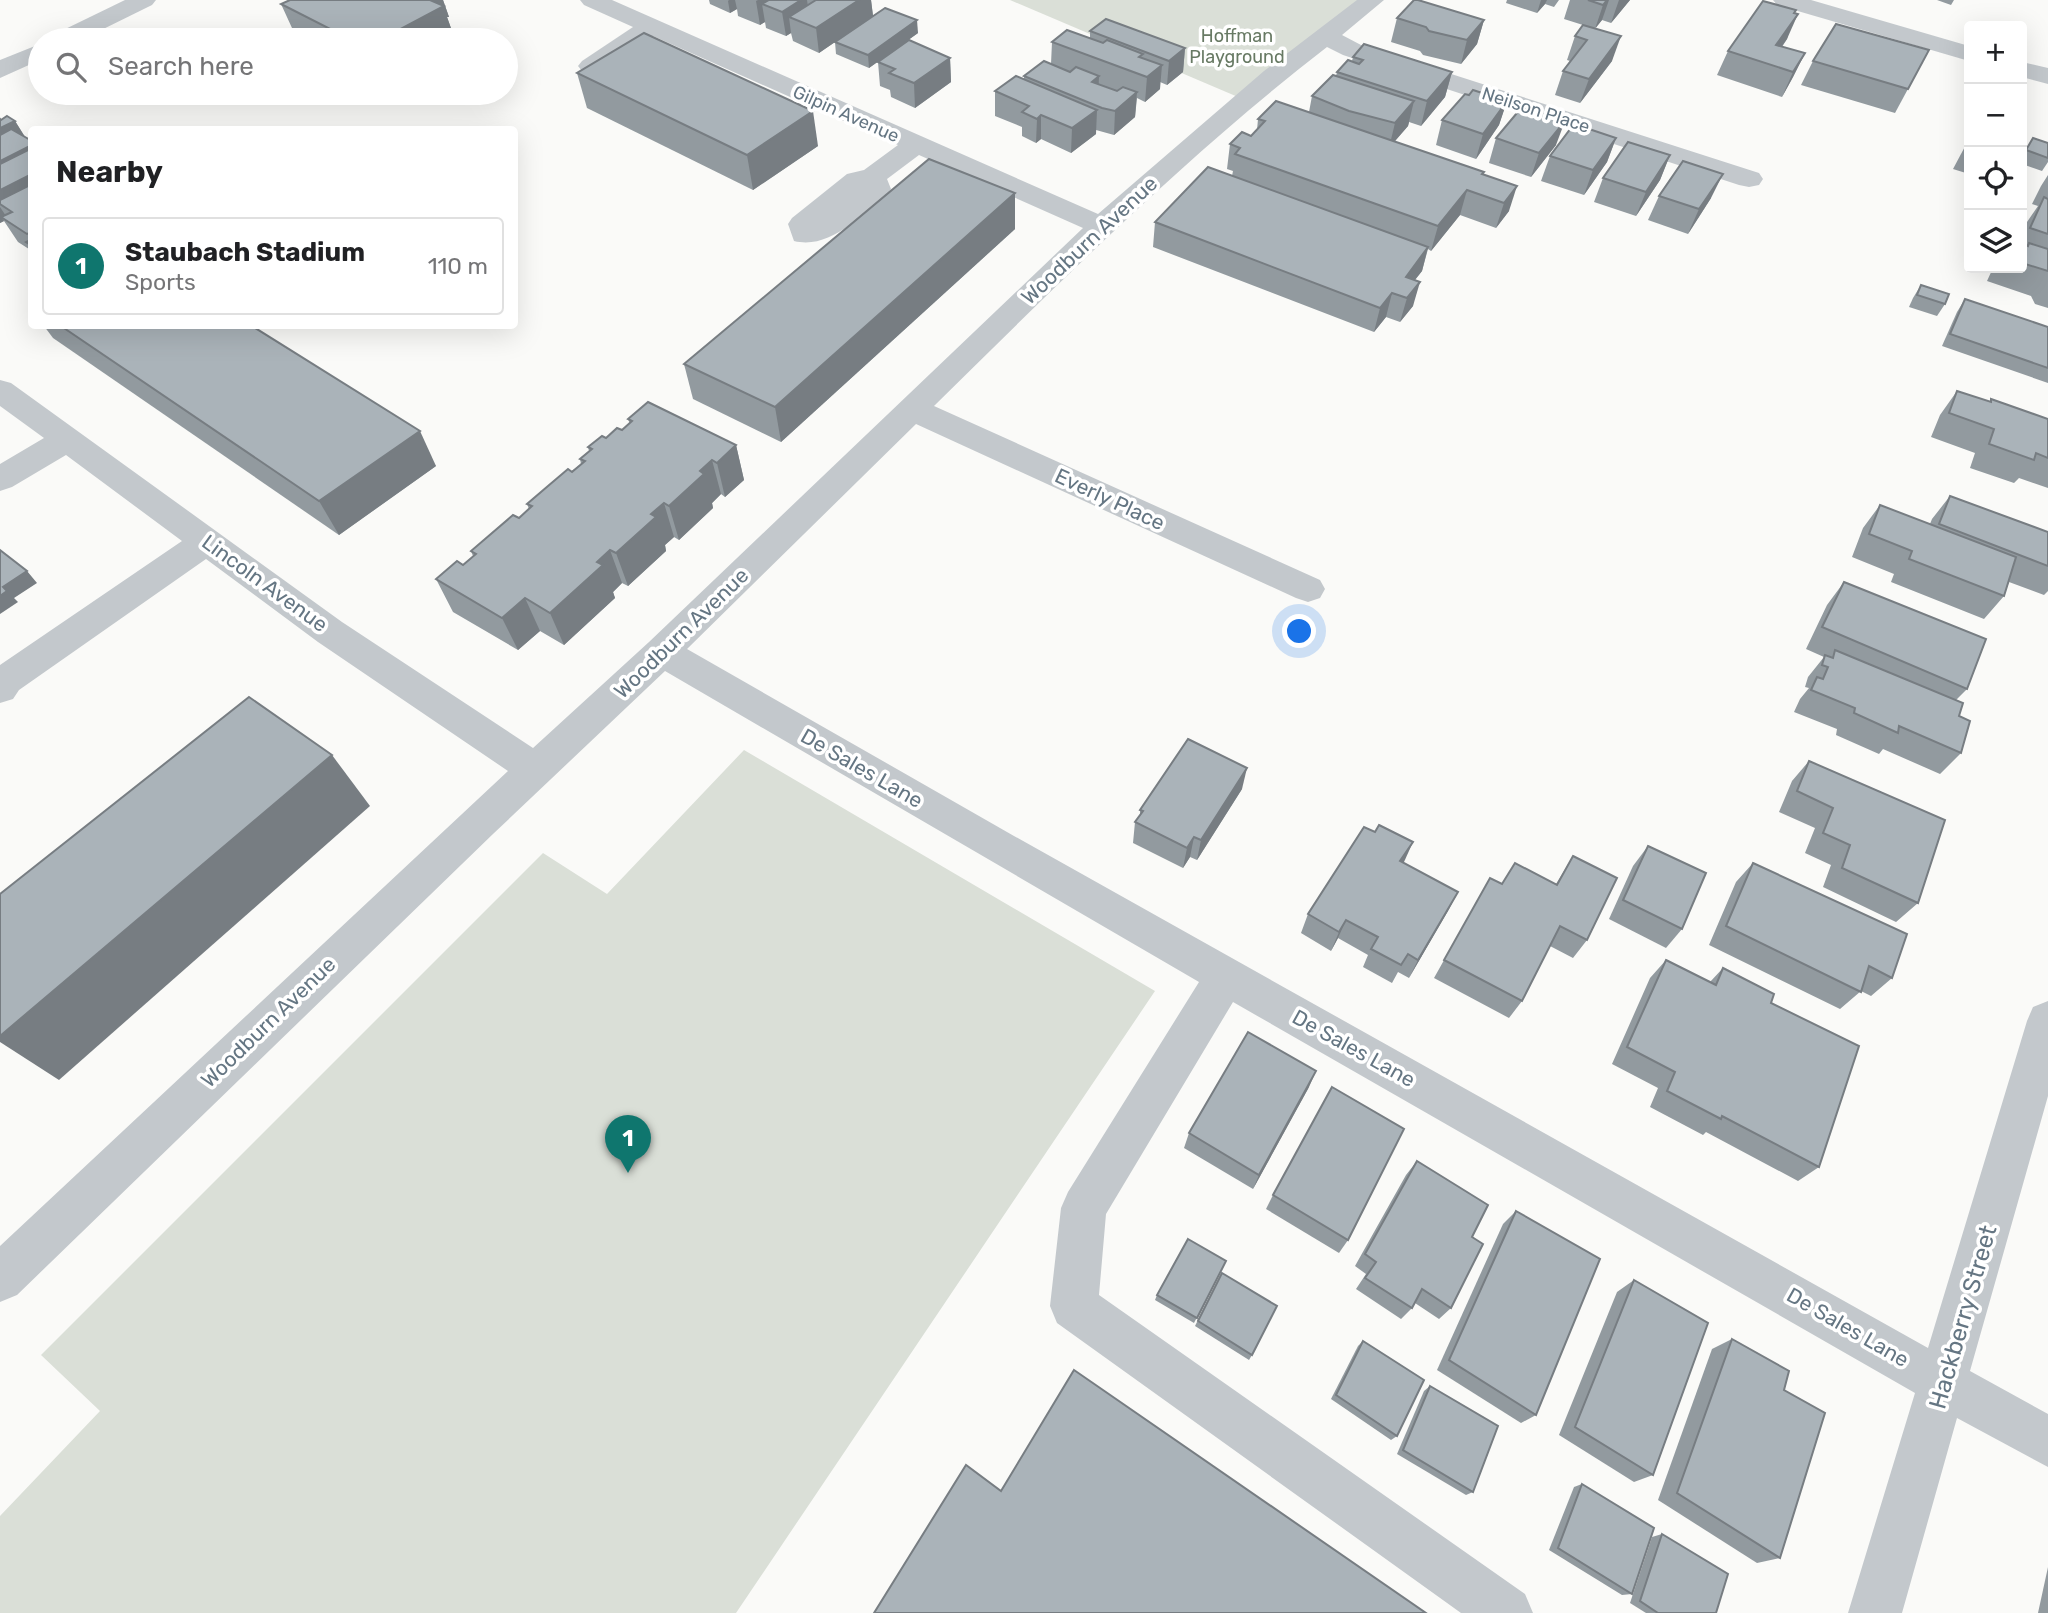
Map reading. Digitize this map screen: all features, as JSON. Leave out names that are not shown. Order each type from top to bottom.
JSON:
[{"type":"street","points":[[87,28],[144,0]]},
{"type":"street","name":"Gilpin Avenue","points":[[592,0],[1101,226]]},
{"type":"street","name":"Woodburn Avenue","points":[[0,1278],[534,769],[662,652],[1101,226],[1245,100],[1372,0]]},
{"type":"street","points":[[1785,0],[1964,53]]},
{"type":"street","points":[[590,66],[651,26]]},
{"type":"street","name":"Neilson Place","points":[[1325,36],[1352,50],[1749,179]]},
{"type":"street","points":[[0,70],[28,57]]},
{"type":"street","points":[[2027,70],[2048,76]]},
{"type":"street","points":[[873,177],[915,145]]},
{"type":"street","name":"Lincoln Avenue","points":[[0,390],[330,632],[534,769]]},
{"type":"street","name":"Everly Place","points":[[912,409],[1308,589]]},
{"type":"street","points":[[0,478],[68,439]]},
{"type":"street","points":[[0,689],[6,680],[207,541]]},
{"type":"street","name":"De Sales Lane","points":[[662,652],[1226,976],[2048,1442]]},
{"type":"street","points":[[1226,976],[1084,1208],[1074,1306],[1506,1613]]},
{"type":"street","name":"Hackberry Street","points":[[1875,1613],[1945,1382],[2048,1021]]},
{"type":"green space","name":"Hoffman Playground","points":[[1010,0],[1372,0],[1245,100]]},
{"type":"green space","points":[[744,750],[1155,991],[736,1613],[0,1613],[0,1516],[100,1411],[41,1355],[543,853],[607,894]]},
{"type":"building","points":[[290,0],[430,0],[444,6],[403,28],[328,28],[281,4]]},
{"type":"building","points":[[769,0],[801,0],[782,12],[762,4]]},
{"type":"building","points":[[816,0],[859,0],[816,28],[789,17]]},
{"type":"building","points":[[1414,0],[1484,20],[1467,40],[1429,31],[1426,27],[1397,18]]},
{"type":"building","points":[[1588,0],[1607,0],[1603,5]]},
{"type":"building","points":[[1763,1],[1796,10],[1794,13],[1798,14],[1776,45],[1805,53],[1793,72],[1728,51]]},
{"type":"building","points":[[885,8],[917,20],[868,55],[835,42]]},
{"type":"building","points":[[1106,19],[1185,48],[1169,61],[1090,31]]},
{"type":"building","points":[[1836,24],[1929,50],[1908,89],[1813,61]]},
{"type":"building","points":[[1583,25],[1621,36],[1589,79],[1563,71],[1587,40],[1575,36]]},
{"type":"building","points":[[1067,30],[1103,43],[1107,40],[1143,54],[1139,57],[1162,65],[1147,77],[1052,42]]},
{"type":"building","points":[[644,33],[813,111],[747,155],[577,73]]},
{"type":"building","points":[[909,40],[950,58],[914,83],[889,73],[895,69],[878,62]]},
{"type":"building","points":[[1364,44],[1452,72],[1427,101],[1337,72],[1348,60],[1359,64],[1363,60],[1353,57]]},
{"type":"building","points":[[1044,61],[1070,72],[1076,67],[1099,76],[1092,82],[1117,91],[1123,87],[1137,92],[1115,111],[1102,108],[1024,76]]},
{"type":"building","points":[[1333,75],[1414,101],[1395,123],[1349,111],[1312,96]]},
{"type":"building","points":[[1016,76],[1097,110],[1072,128],[1041,115],[1037,119],[1022,112],[1029,106],[995,91]]},
{"type":"building","points":[[1473,90],[1507,101],[1483,134],[1442,120],[1465,94],[1469,95]]},
{"type":"building","points":[[1276,101],[1484,172],[1482,174],[1517,186],[1504,203],[1467,190],[1438,226],[1235,154],[1240,148],[1230,144],[1242,132],[1251,136],[1265,121],[1258,119]]},
{"type":"building","points":[[1522,107],[1565,121],[1539,153],[1496,138]]},
{"type":"building","points":[[7,116],[15,121],[0,128],[0,119]]},
{"type":"building","points":[[1574,124],[1616,138],[1593,170],[1550,156]]},
{"type":"building","points":[[11,129],[28,139],[28,147],[0,161],[0,135]]},
{"type":"building","points":[[2033,138],[2048,143],[2048,158],[2027,150]]},
{"type":"building","points":[[1628,142],[1670,155],[1646,192],[1603,178]]},
{"type":"building","points":[[28,150],[28,176],[0,190],[0,164]]},
{"type":"building","points":[[929,159],[1015,193],[775,407],[684,364]]},
{"type":"building","points":[[1683,161],[1723,174],[1699,209],[1659,196]]},
{"type":"building","points":[[1208,167],[1428,247],[1406,277],[1420,282],[1407,298],[1392,293],[1380,308],[1155,222]]},
{"type":"building","points":[[28,186],[28,234],[1,217],[12,212],[0,204],[0,200]]},
{"type":"building","points":[[2044,197],[2048,199],[2048,234],[2030,228]]},
{"type":"building","points":[[2029,243],[2048,249],[2048,271],[2027,265]]},
{"type":"building","points":[[1921,285],[1949,294],[1945,304],[1917,295]]},
{"type":"building","points":[[1965,299],[2048,327],[2048,368],[1950,334]]},
{"type":"building","points":[[65,329],[257,329],[420,431],[319,501]]},
{"type":"building","points":[[1957,391],[1991,402],[1991,399],[2048,419],[2048,458],[2036,453],[2034,460],[1989,444],[1994,429],[1949,413]]},
{"type":"building","points":[[648,402],[736,445],[717,463],[712,460],[700,471],[704,474],[669,506],[664,503],[651,514],[656,517],[616,553],[610,550],[597,562],[603,565],[550,613],[525,598],[502,618],[436,579],[457,561],[463,565],[476,554],[471,551],[513,515],[519,518],[532,506],[527,504],[568,469],[572,472],[585,461],[580,459],[592,449],[588,447],[602,436],[606,438],[617,428],[622,430],[632,421],[628,419]]},
{"type":"building","points":[[1950,496],[2048,532],[2048,566],[1939,524]]},
{"type":"building","points":[[1880,505],[2016,557],[2004,596],[1909,559],[1912,551],[1869,534]]},
{"type":"building","points":[[0,550],[27,571],[3,587],[7,591],[0,596]]},
{"type":"building","points":[[1844,582],[1986,639],[1967,689],[1822,627]]},
{"type":"building","points":[[1835,650],[1963,703],[1959,716],[1970,721],[1961,753],[1899,726],[1898,733],[1854,713],[1855,708],[1811,690],[1817,677],[1823,679],[1828,667],[1822,665],[1825,655],[1833,658]]},
{"type":"building","points":[[249,697],[332,755],[0,1036],[0,894]]},
{"type":"building","points":[[1188,739],[1247,768],[1201,840],[1194,837],[1187,848],[1135,822],[1143,811],[1140,810]]},
{"type":"building","points":[[1809,761],[1945,820],[1918,903],[1842,868],[1850,845],[1823,833],[1833,808],[1797,791]]},
{"type":"building","points":[[1379,825],[1413,842],[1400,861],[1458,892],[1418,960],[1408,954],[1401,965],[1371,949],[1378,937],[1346,920],[1339,932],[1308,914],[1364,827],[1375,832]]},
{"type":"building","points":[[1648,846],[1706,873],[1682,929],[1623,900]]},
{"type":"building","points":[[1573,856],[1617,878],[1587,940],[1560,926],[1522,1001],[1444,960],[1490,878],[1502,884],[1515,863],[1557,885]]},
{"type":"building","points":[[1753,863],[1907,934],[1892,978],[1869,966],[1861,992],[1726,926]]},
{"type":"building","points":[[1666,960],[1716,985],[1723,968],[1774,994],[1771,1003],[1859,1046],[1819,1167],[1722,1116],[1721,1119],[1667,1091],[1675,1072],[1627,1047]]},
{"type":"building","points":[[1248,1032],[1316,1071],[1259,1175],[1189,1133]]},
{"type":"building","points":[[1332,1087],[1404,1129],[1348,1240],[1273,1195]]},
{"type":"building","points":[[1417,1161],[1488,1205],[1472,1237],[1483,1244],[1451,1308],[1422,1289],[1412,1308],[1365,1278],[1376,1262],[1365,1254]]},
{"type":"building","points":[[1516,1211],[1600,1259],[1536,1415],[1449,1360]]},
{"type":"building","points":[[1188,1239],[1226,1261],[1197,1318],[1157,1295]]},
{"type":"building","points":[[1222,1273],[1277,1306],[1252,1355],[1198,1321]]},
{"type":"building","points":[[1634,1280],[1708,1323],[1653,1475],[1575,1427]]},
{"type":"building","points":[[1732,1339],[1789,1371],[1784,1390],[1825,1413],[1780,1558],[1677,1493]]},
{"type":"building","points":[[1363,1341],[1424,1380],[1397,1436],[1336,1395]]},
{"type":"building","points":[[1074,1370],[1426,1613],[874,1613],[966,1465],[1001,1491]]},
{"type":"building","points":[[1430,1386],[1498,1426],[1473,1492],[1403,1450]]},
{"type":"building","points":[[1582,1484],[1654,1528],[1632,1594],[1558,1548]]},
{"type":"building","points":[[1662,1534],[1728,1574],[1716,1613],[1658,1613],[1640,1601]]},
{"type":"place","name":"Staubach Stadium","points":[[628,1173]]}]
